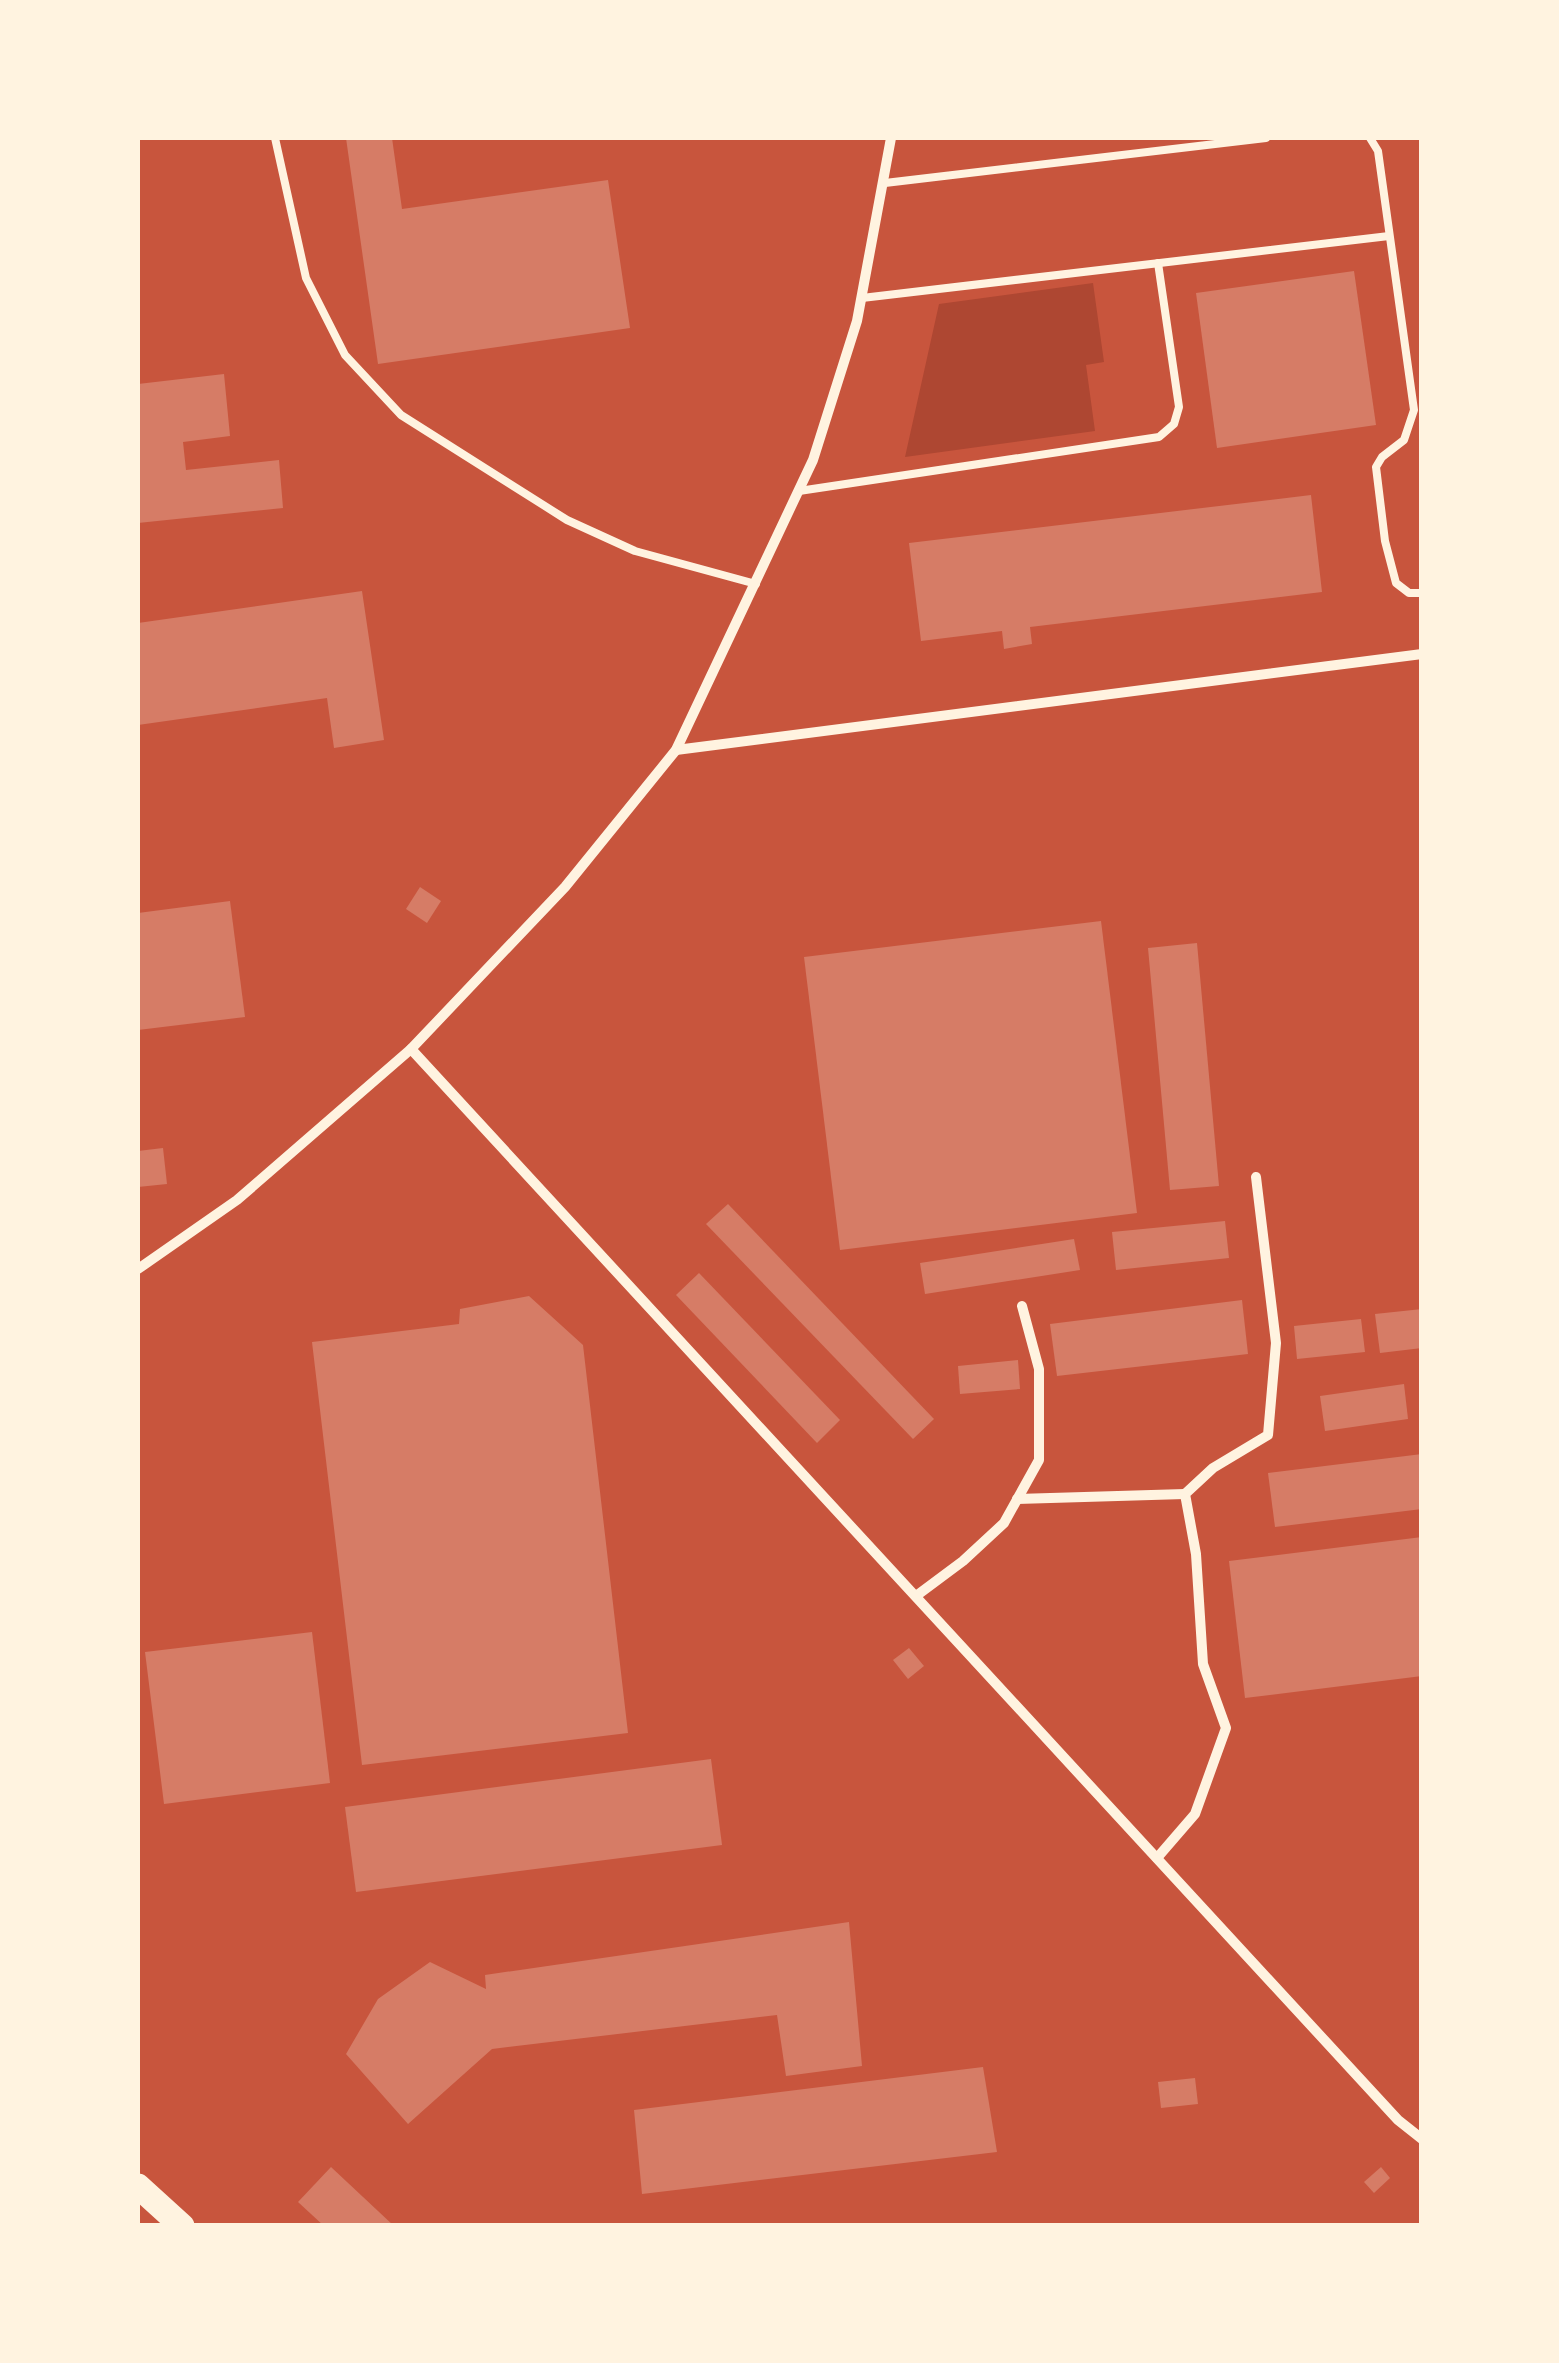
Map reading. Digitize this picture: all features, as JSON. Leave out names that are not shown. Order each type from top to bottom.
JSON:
[{"type":"main road","points":[[138,2186],[182,2226]]},
{"type":"street","points":[[138,1269],[237,1200],[411,1049],[564,887],[676,750],[813,460],[862,298],[891,138]]},
{"type":"street","points":[[676,750],[1422,654]]},
{"type":"street","points":[[411,1049],[1398,2120],[1422,2139]]},
{"type":"street","points":[[1017,1499],[1186,1494],[1213,1468],[1268,1435],[1276,1343],[1256,1177]]},
{"type":"street","points":[[916,1596],[963,1561],[1004,1523],[1038,1460],[1039,1369],[1022,1306]]},
{"type":"street","points":[[1157,1858],[1195,1814],[1226,1728],[1203,1664],[1196,1554],[1186,1494]]},
{"type":"lane","points":[[275,138],[306,278],[344,356],[401,416],[567,520],[635,551],[756,584]]},
{"type":"lane","points":[[885,183],[1266,138]]},
{"type":"lane","points":[[1370,138],[1378,150],[1414,410],[1404,440],[1382,456],[1376,467],[1396,583],[1409,592],[1422,593]]},
{"type":"lane","points":[[862,298],[1389,236]]},
{"type":"lane","points":[[799,490],[1159,437],[1174,424],[1178,407],[1158,263]]},
{"type":"shaded area","points":[[1093,283],[1104,362],[1086,365],[1095,431],[905,457],[939,304]]},
{"type":"building","points":[[346,138],[392,138],[402,209],[608,180],[630,328],[378,364]]},
{"type":"building","points":[[1354,271],[1376,425],[1217,448],[1196,293]]},
{"type":"building","points":[[224,374],[230,436],[183,442],[186,470],[279,460],[283,508],[138,523],[138,384]]},
{"type":"building","points":[[1311,495],[1322,592],[1030,627],[1032,644],[1004,649],[1002,631],[921,641],[909,543]]},
{"type":"building","points":[[362,591],[384,740],[334,748],[327,698],[138,725],[138,623]]},
{"type":"building","points":[[420,887],[441,901],[427,923],[406,909]]},
{"type":"building","points":[[230,901],[245,1017],[138,1030],[138,913]]},
{"type":"building","points":[[1101,921],[1137,1213],[840,1250],[804,957]]},
{"type":"building","points":[[1197,943],[1219,1186],[1170,1190],[1148,948]]},
{"type":"building","points":[[163,1148],[167,1184],[138,1187],[138,1151]]},
{"type":"building","points":[[728,1204],[934,1419],[913,1439],[706,1224]]},
{"type":"building","points":[[1225,1221],[1229,1258],[1116,1270],[1112,1232]]},
{"type":"building","points":[[1074,1239],[1080,1270],[925,1294],[920,1263]]},
{"type":"building","points":[[699,1273],[840,1420],[817,1443],[676,1295]]},
{"type":"building","points":[[529,1296],[583,1345],[628,1733],[362,1765],[312,1342],[459,1324],[460,1309]]},
{"type":"building","points":[[1242,1300],[1248,1354],[1057,1376],[1050,1324]]},
{"type":"building","points":[[1422,1309],[1422,1348],[1380,1353],[1375,1314]]},
{"type":"building","points":[[1361,1319],[1365,1352],[1297,1359],[1294,1326]]},
{"type":"building","points":[[1018,1360],[1020,1389],[960,1394],[958,1366]]},
{"type":"building","points":[[1404,1384],[1408,1419],[1325,1431],[1320,1396]]},
{"type":"building","points":[[1422,1454],[1422,1509],[1275,1527],[1268,1473]]},
{"type":"building","points":[[1422,1537],[1422,1676],[1245,1698],[1229,1561]]},
{"type":"building","points":[[312,1632],[330,1783],[164,1804],[145,1652]]},
{"type":"building","points":[[909,1648],[924,1666],[908,1679],[893,1660]]},
{"type":"building","points":[[711,1759],[722,1845],[356,1892],[345,1807]]},
{"type":"building","points":[[849,1922],[862,2066],[786,2076],[777,2015],[492,2049],[408,2124],[346,2054],[378,1999],[430,1962],[486,1989],[485,1975]]},
{"type":"building","points":[[983,2067],[997,2152],[642,2194],[634,2110]]},
{"type":"building","points":[[1195,2078],[1198,2104],[1161,2108],[1158,2082]]},
{"type":"building","points":[[331,2167],[394,2226],[324,2226],[298,2202]]},
{"type":"building","points":[[1381,2167],[1390,2178],[1374,2193],[1364,2182]]}]
